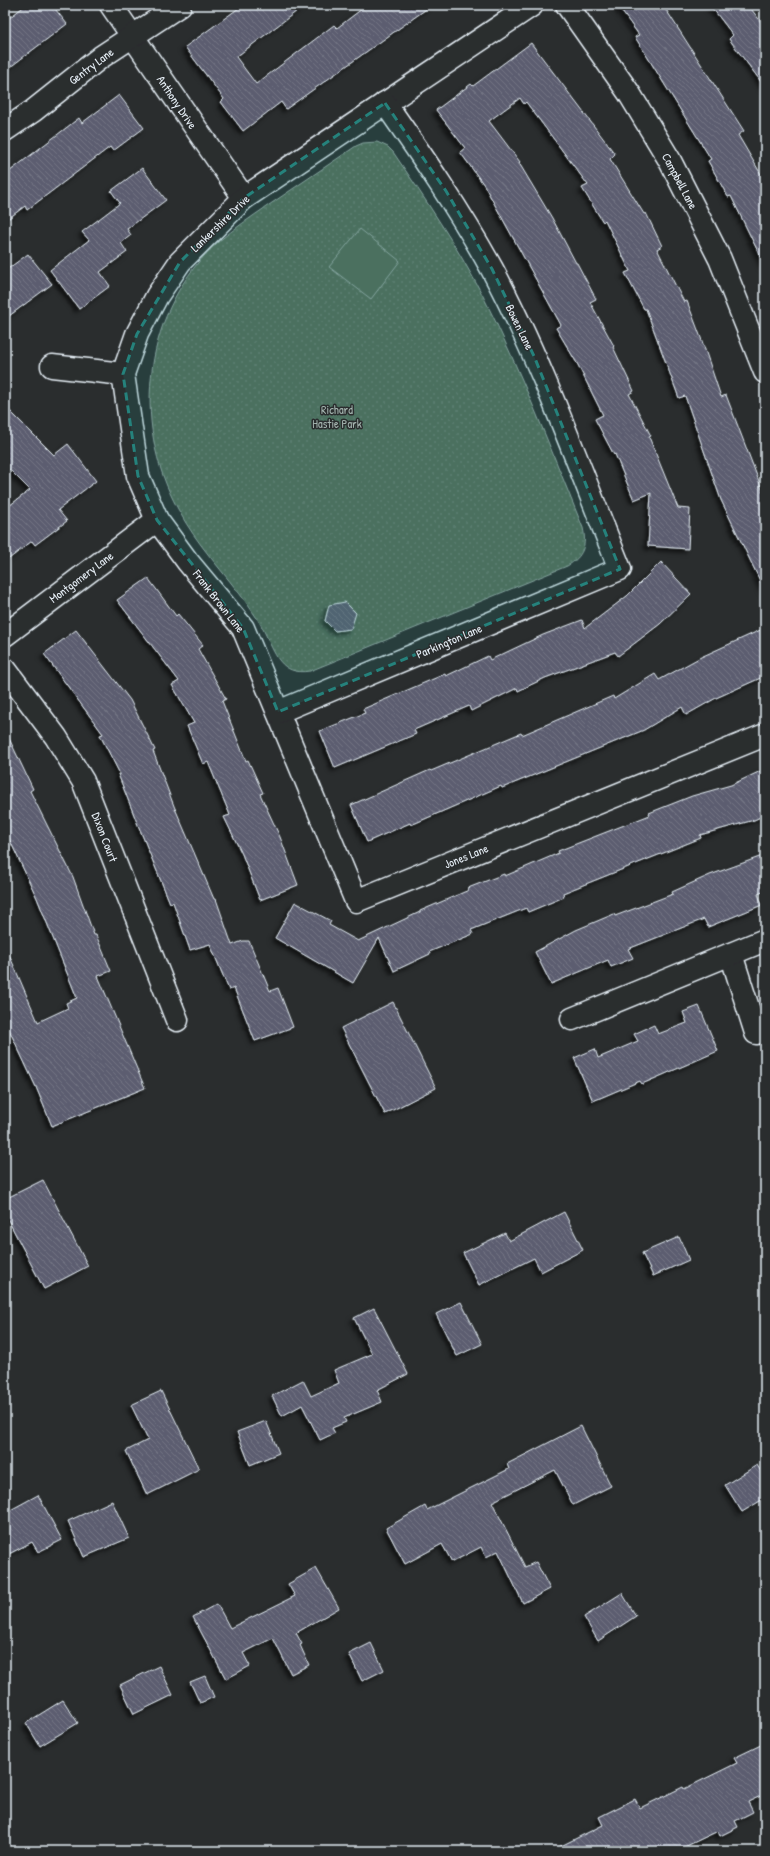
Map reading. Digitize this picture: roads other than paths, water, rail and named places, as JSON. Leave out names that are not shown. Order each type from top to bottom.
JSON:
[{"type":"street","name":"Anthony Drive","points":[[111,5],[244,198]]},
{"type":"street","name":"Gentry Lane","points":[[5,130],[33,111],[101,57],[180,5]]},
{"type":"street","name":"Lankershire Drive","points":[[157,520],[138,476],[122,374],[137,334],[157,296],[180,262],[244,198],[532,5]]},
{"type":"street","name":"Campbell Lane","points":[[567,5],[629,93],[669,159],[720,259],[765,372]]},
{"type":"street","name":"Bowen Lane","points":[[385,103],[446,191],[492,269],[534,356],[620,569]]},
{"type":"street","points":[[52,366],[122,374]]},
{"type":"street","name":"Montgomery Lane","points":[[5,635],[157,520]]},
{"type":"street","name":"Frank Brown Lane","points":[[157,520],[188,562],[243,628],[278,712]]},
{"type":"street","name":"Parkington Lane","points":[[278,712],[620,569]]},
{"type":"street","name":"Dixon Court","points":[[5,669],[56,737],[83,781],[177,1020]]},
{"type":"street","name":"Jones Lane","points":[[278,712],[356,901],[765,735]]},
{"type":"street","points":[[572,1019],[765,940]]},
{"type":"street","points":[[731,954],[756,1033]]},
{"type":"park label","name":"Richard Hastie Park","points":[[337,416]]}]
